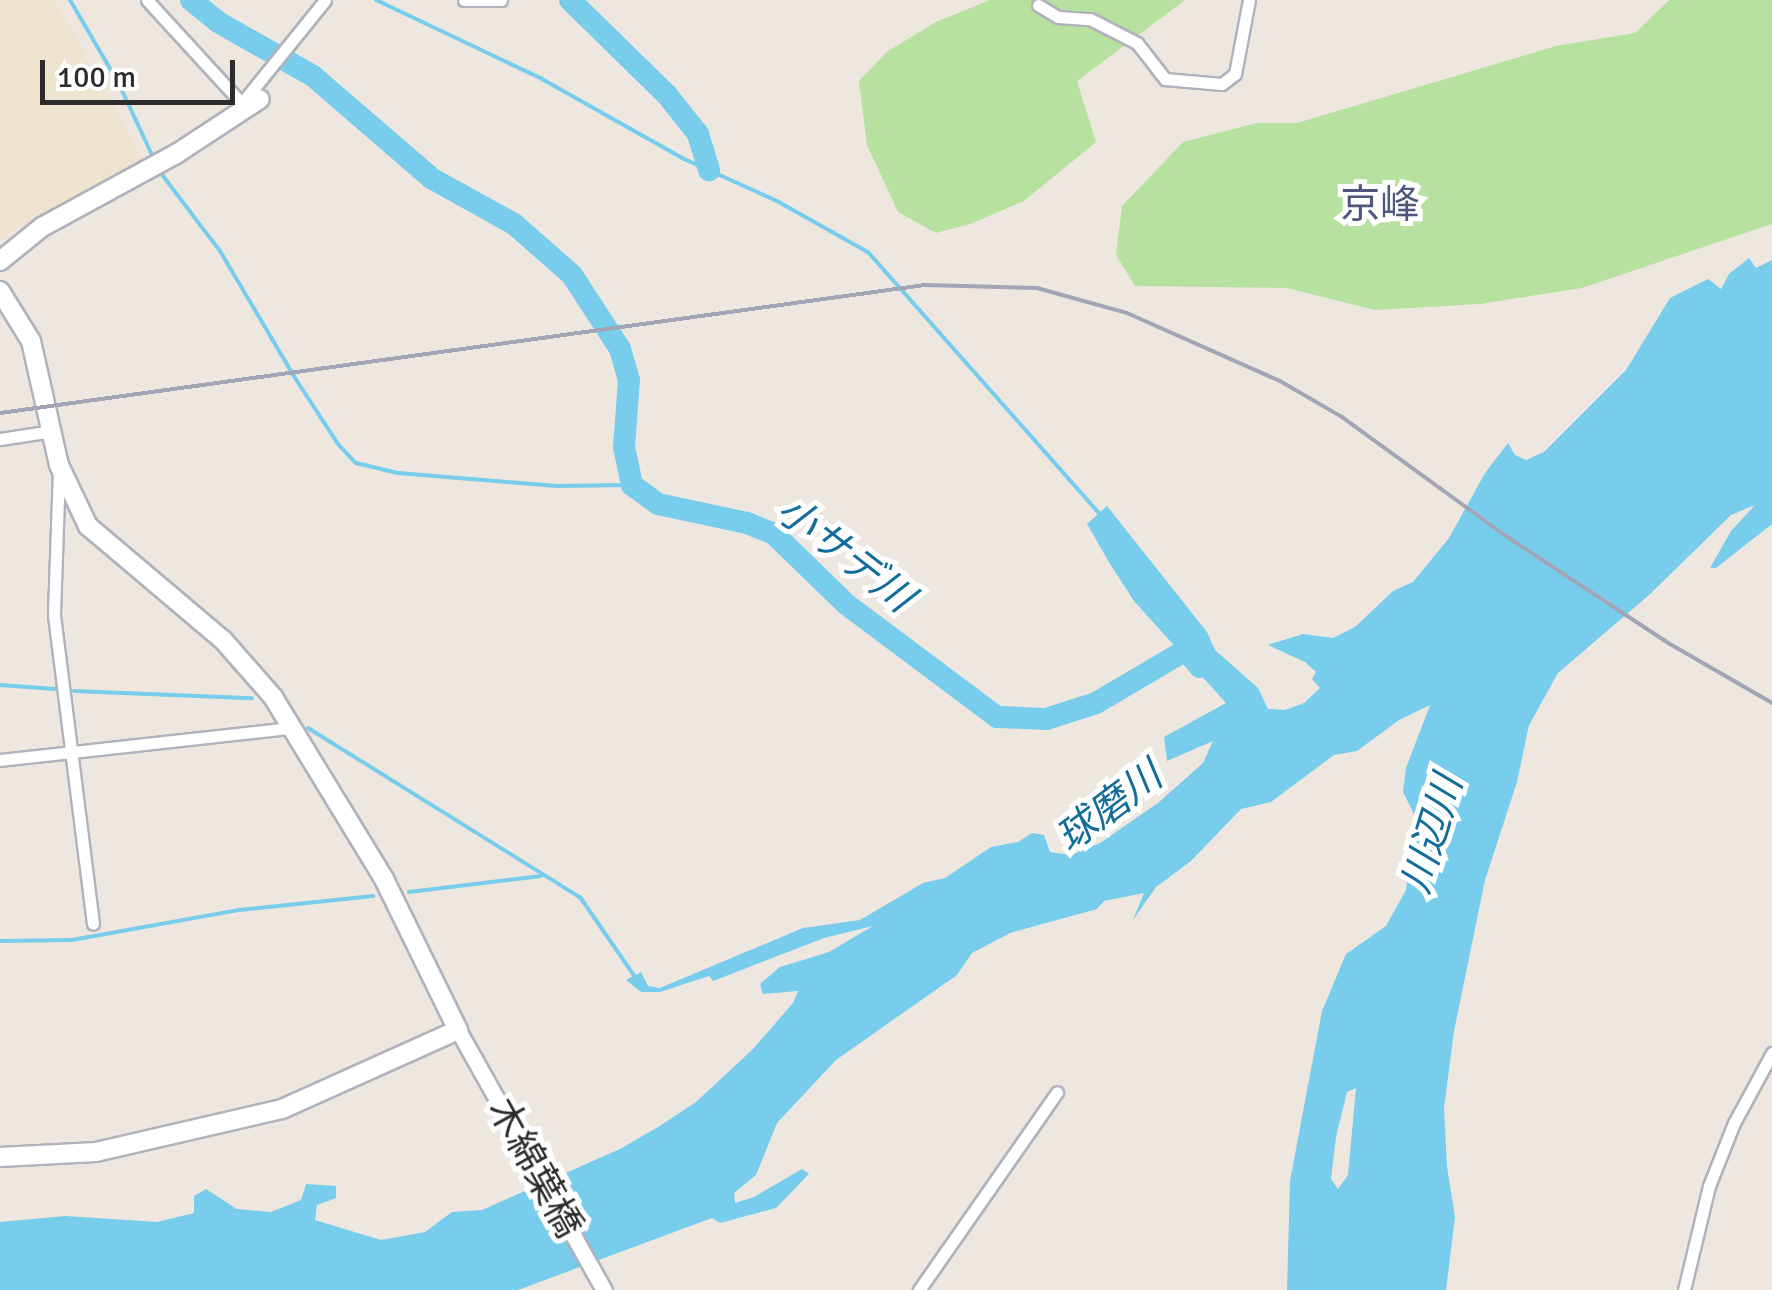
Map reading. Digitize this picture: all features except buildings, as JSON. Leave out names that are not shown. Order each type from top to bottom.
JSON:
[{"type":"main road","points":[[0,261],[42,227],[140,170],[176,154],[253,104]]},
{"type":"main road","points":[[0,291],[31,341],[60,466],[88,526],[223,640],[273,696],[384,879],[462,1038],[282,1109],[96,1152],[0,1157]]},
{"type":"street","points":[[147,0],[253,104]]},
{"type":"street","points":[[253,104],[246,98],[324,0]]},
{"type":"street","points":[[464,0],[501,0]]},
{"type":"street","points":[[1038,4],[1058,16],[1090,19],[1137,44],[1165,78],[1222,84],[1235,74],[1249,0]]},
{"type":"street","points":[[0,439],[52,432]]},
{"type":"street","points":[[60,466],[54,615],[94,924]]},
{"type":"street","points":[[0,760],[292,728]]},
{"type":"street","name":"木綿葉橋","points":[[462,1038],[604,1290]]},
{"type":"street","points":[[1684,1290],[1709,1186],[1734,1123],[1772,1053]]},
{"type":"street","points":[[918,1290],[1057,1092]]},
{"type":"shaded area","points":[[0,0],[55,0],[143,160],[0,239]]},
{"type":"green space","points":[[990,0],[1185,0],[1077,81],[1096,142],[1024,201],[970,224],[936,233],[898,212],[867,145],[859,81],[888,51],[936,22]]},
{"type":"green space","points":[[1669,0],[1772,0],[1772,224],[1582,288],[1480,304],[1375,310],[1287,288],[1135,286],[1116,255],[1122,206],[1183,142],[1257,123],[1297,123],[1556,46],[1635,33]]},
{"type":"water","name":"川辺川","points":[[1749,258],[1756,268],[1772,260],[1772,524],[1716,568],[1710,568],[1731,531],[1755,505],[1731,515],[1649,595],[1558,673],[1529,725],[1517,782],[1485,880],[1454,1031],[1444,1108],[1455,1217],[1446,1290],[1287,1290],[1290,1181],[1322,1011],[1346,954],[1386,926],[1406,890],[1414,814],[1403,792],[1406,768],[1430,705],[1399,720],[1357,751],[1334,755],[1271,802],[1241,809],[1191,861],[1156,887],[1133,920],[1144,893],[1104,901],[1097,909],[1010,933],[972,953],[957,975],[836,1060],[777,1123],[756,1175],[734,1193],[735,1203],[754,1197],[802,1169],[809,1174],[776,1208],[720,1223],[712,1218],[518,1290],[0,1290],[0,1222],[65,1216],[157,1222],[194,1213],[194,1196],[206,1189],[237,1209],[271,1212],[301,1200],[306,1184],[336,1186],[336,1198],[317,1205],[315,1220],[381,1240],[425,1232],[452,1212],[482,1210],[620,1149],[658,1127],[696,1102],[753,1049],[793,1003],[798,991],[763,994],[760,984],[780,967],[829,952],[873,926],[824,938],[713,981],[709,976],[660,992],[641,992],[626,980],[641,972],[648,986],[660,988],[803,928],[860,920],[923,883],[945,878],[991,847],[1018,842],[1032,833],[1044,835],[1050,852],[1071,855],[1100,843],[1158,803],[1203,763],[1213,741],[1167,761],[1164,737],[1226,703],[1134,601],[1110,564],[1087,524],[1107,506],[1207,632],[1215,650],[1258,688],[1268,709],[1285,710],[1304,703],[1320,688],[1312,679],[1316,672],[1305,662],[1268,645],[1303,634],[1333,638],[1355,627],[1393,591],[1413,582],[1449,538],[1485,473],[1508,443],[1515,455],[1526,460],[1544,452],[1626,370],[1670,298],[1708,279],[1721,289],[1729,274]],"holes":[[[1356,1088],[1348,1175],[1338,1189],[1331,1179],[1347,1092]]]},
{"type":"waterway","points":[[70,0],[119,84],[154,159]]},
{"type":"waterway","name":"小サデ川","points":[[191,0],[218,22],[313,76],[431,178],[514,224],[572,275],[620,349],[629,380],[624,447],[632,485],[658,504],[747,523],[774,534],[846,604],[997,717],[1046,719],[1096,703],[1186,650],[1200,667]]},
{"type":"waterway","points":[[376,0],[542,79],[684,159],[777,201],[868,252],[1100,514]]},
{"type":"waterway","points":[[570,0],[667,95],[698,134],[709,170]]},
{"type":"waterway","points":[[160,172],[220,251],[297,381],[338,444],[356,463],[398,473],[556,486],[632,485]]},
{"type":"waterway","points":[[0,685],[55,689]]},
{"type":"waterway","points":[[74,691],[252,698]]},
{"type":"waterway","points":[[308,728],[580,897],[635,977]]},
{"type":"waterway","points":[[409,892],[541,876]]},
{"type":"waterway","points":[[0,941],[72,940],[239,910],[373,896]]},
{"type":"railway","points":[[0,413],[925,285],[1037,288],[1127,313],[1280,381],[1342,417],[1506,536],[1670,644],[1772,703]]},
{"type":"district","name":"京峰","points":[[1380,205]]},
{"type":"water label","name":"球磨川","points":[[1109,807]]}]
